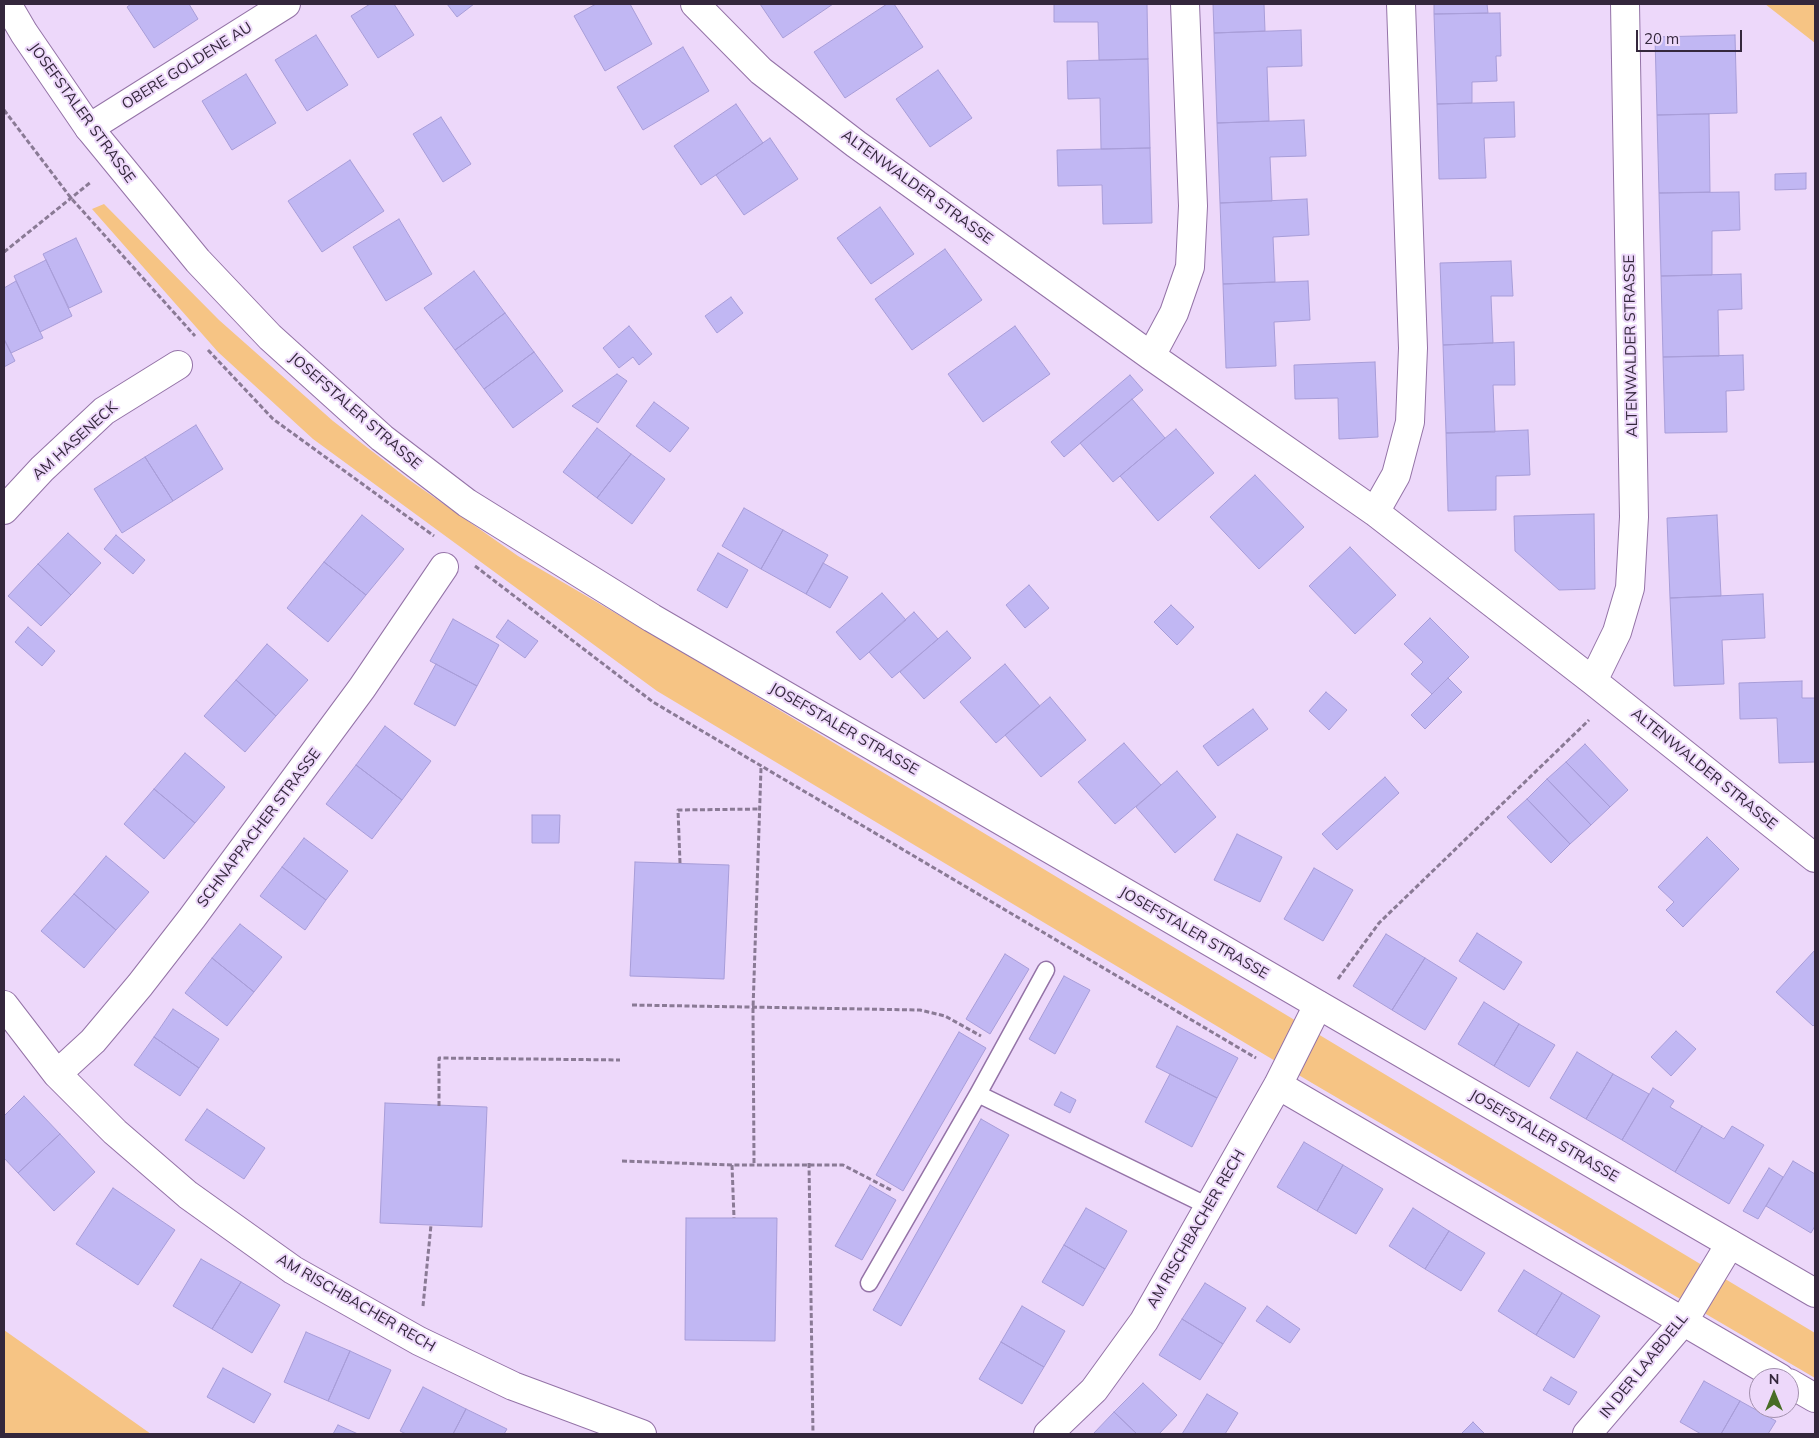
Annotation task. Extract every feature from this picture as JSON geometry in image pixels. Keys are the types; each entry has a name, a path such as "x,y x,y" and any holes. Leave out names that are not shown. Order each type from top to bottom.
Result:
{"street":[{"name":"JOSEFSTALER STRASSE","path":"7,4 24,33 89,128 198,261 270,337 382,438 467,503 652,618 1815,1294"},
{"name":"OBERE GOLDENE AU","path":"89,128 286,4"},
{"name":"ALTENWALDER STRASSE","path":"695,4 761,71 856,144 1151,356 1375,512 1603,689 1815,858"},
{"path":"1151,356 1174,313 1190,267 1193,206 1185,4"},
{"path":"1375,512 1396,475 1410,422 1413,348 1401,4"},
{"name":"ALTENWALDER STRASSE","path":"1603,689 1630,588 1634,517 1625,4"},
{"name":"AM HASENECK","path":"4,510 42,469 104,412 178,365"},
{"name":"SCHNAPPACHER STRASSE","path":"57,1074 93,1041 140,985 192,918 362,688 444,567"},
{"name":"AM RISCHBACHER RECH","path":"4,1005 57,1074 115,1132 188,1195 293,1270 419,1341 513,1386 618,1427 642,1434"},
{"name":"AM RISCHBACHER RECH","path":"1048,1434 1094,1390 1144,1321 1281,1080 1318,1005"},
{"path":"1281,1080 1763,1368"},
{"name":"IN DER LAABDELL","path":"1587,1434 1683,1322 1730,1244"},
{"path":"1799,1389 1815,1398"}],"lane":[{"path":"869,1283 978,1094 1046,970"},
{"path":"978,1094 1210,1207"}],"path":[{"path":"4,110 71,198 196,337"},
{"path":"4,252 116,163"},
{"path":"202,344 273,418 439,539"},
{"path":"470,562 653,702 1281,1080"},
{"path":"1318,1005 1379,923 1603,689"},
{"path":"754,1164 753,1009 761,767"},
{"path":"680,863 678,810 761,809"},
{"path":"632,1005 753,1009 920,1010 945,1016 1003,1049"},
{"path":"439,1106 439,1058 620,1060"},
{"path":"622,1161 732,1165 843,1165 915,1202"},
{"path":"809,1164 813,1434"},
{"path":"732,1165 734,1218"},
{"path":"419,1341 431,1225"}],"shaded area":[{"path":"1765,4 1815,4 1815,43"},
{"path":"104,204 219,320 333,421 408,479 518,556 711,669 1815,1333 1815,1378 1312,1083 657,691 313,439 218,352 92,209"},
{"path":"4,1330 151,1434 4,1434"}],"building":[{"path":"131,4 189,4 198,19 154,48 127,7"},
{"path":"370,4 394,4 414,35 378,58 351,16"},
{"path":"447,4 474,4 457,17"},
{"path":"596,4 630,4 652,44 605,71 574,16"},
{"path":"760,4 833,4 783,38"},
{"path":"887,4 894,4 923,47 845,98 814,52"},
{"path":"1054,4 1147,4 1148,59 1099,60 1098,22 1054,22"},
{"path":"1213,4 1264,4 1265,31 1214,33"},
{"path":"1434,4 1487,4 1488,13 1434,14"},
{"path":"1500,13 1501,56 1496,56 1497,81 1472,82 1472,103 1437,104 1434,14"},
{"path":"1301,30 1302,66 1267,67 1269,121 1217,123 1214,33"},
{"path":"316,35 348,85 307,111 275,60"},
{"path":"1735,35 1737,113 1657,115 1655,37"},
{"path":"683,47 709,91 643,130 617,87"},
{"path":"1148,59 1150,148 1101,149 1100,98 1068,99 1067,61"},
{"path":"938,70 972,118 930,147 896,99"},
{"path":"246,74 276,123 232,150 202,101"},
{"path":"1514,102 1515,137 1484,138 1486,178 1439,179 1437,104"},
{"path":"736,104 763,143 701,185 674,146"},
{"path":"1709,114 1710,192 1659,193 1657,115"},
{"path":"441,117 471,164 443,182 413,134"},
{"path":"1304,120 1306,156 1270,157 1272,201 1220,203 1217,123"},
{"path":"770,138 798,179 744,215 716,175"},
{"path":"1150,148 1152,223 1103,224 1102,185 1058,186 1057,150"},
{"path":"350,160 384,211 322,252 288,201"},
{"path":"1806,173 1806,189 1775,190 1775,174"},
{"path":"1739,192 1740,230 1712,231 1712,275 1661,276 1659,193"},
{"path":"1307,199 1309,235 1273,237 1275,282 1223,284 1220,203"},
{"path":"880,207 914,254 871,284 837,238"},
{"path":"399,219 432,274 386,301 353,247"},
{"path":"76,238 102,292 69,308 43,254"},
{"path":"945,249 982,300 912,350 875,299"},
{"path":"46,260 72,316 40,332 14,276"},
{"path":"1511,261 1513,296 1491,296 1493,343 1443,345 1440,263"},
{"path":"474,271 505,313 455,350 424,308"},
{"path":"1741,274 1742,309 1718,310 1719,356 1663,357 1661,276"},
{"path":"16,281 43,338 11,353 4,339 4,288"},
{"path":"1308,281 1310,320 1274,322 1276,366 1226,368 1223,284"},
{"path":"731,297 743,313 717,333 705,316"},
{"path":"505,313 534,352 484,389 455,350"},
{"path":"629,326 652,354 639,365 633,357 619,368 603,348"},
{"path":"1015,326 1050,374 983,422 948,374"},
{"path":"4,339 15,361 4,367"},
{"path":"1514,342 1515,385 1493,385 1495,432 1446,433 1443,345"},
{"path":"534,352 563,391 513,428 484,389"},
{"path":"1743,355 1744,390 1726,391 1727,432 1665,433 1663,357"},
{"path":"1375,362 1378,437 1339,439 1338,398 1295,399 1294,365"},
{"path":"617,374 627,381 598,423 572,406"},
{"path":"1130,375 1143,390 1064,457 1051,442"},
{"path":"1132,399 1165,438 1113,482 1080,443"},
{"path":"654,402 689,428 670,452 636,426"},
{"path":"196,425 223,469 173,501 145,457"},
{"path":"597,428 631,454 597,498 563,472"},
{"path":"1176,429 1214,473 1158,521 1120,476"},
{"path":"1528,430 1530,475 1496,476 1496,510 1448,511 1446,433"},
{"path":"631,454 665,479 632,524 597,498"},
{"path":"145,457 173,501 122,533 94,489"},
{"path":"1255,475 1304,527 1259,569 1210,517"},
{"path":"744,508 783,530 761,569 722,546"},
{"path":"1594,514 1595,589 1559,590 1515,551 1514,516"},
{"path":"362,515 404,549 366,595 324,562"},
{"path":"1717,515 1721,596 1670,598 1667,518"},
{"path":"783,530 828,555 806,594 761,569"},
{"path":"68,533 101,563 71,595 38,564"},
{"path":"116,535 145,560 133,574 104,549"},
{"path":"1350,547 1396,595 1355,634 1309,586"},
{"path":"718,553 748,570 727,608 697,590"},
{"path":"324,562 366,595 328,642 287,608"},
{"path":"823,563 848,577 830,608 806,594"},
{"path":"38,564 71,595 41,626 8,596"},
{"path":"1029,585 1049,608 1025,628 1006,605"},
{"path":"882,593 906,620 860,660 836,632"},
{"path":"1763,594 1765,638 1722,640 1724,684 1674,686 1670,598"},
{"path":"1171,605 1194,627 1177,645 1154,622"},
{"path":"914,612 938,639 892,678 869,652"},
{"path":"1430,618 1469,657 1432,694 1411,674 1423,662 1404,644"},
{"path":"453,619 499,645 477,686 430,661"},
{"path":"508,620 538,641 525,658 496,637"},
{"path":"28,627 55,651 42,666 15,642"},
{"path":"947,631 971,658 924,699 900,672"},
{"path":"267,644 308,680 276,716 236,680"},
{"path":"436,664 477,686 455,726 414,704"},
{"path":"1005,664 1040,706 996,743 960,702"},
{"path":"1448,678 1462,692 1425,729 1411,715"},
{"path":"236,680 276,716 245,752 204,716"},
{"path":"1802,681 1802,698 1815,698 1815,762 1779,763 1777,718 1740,719 1739,683"},
{"path":"1326,692 1347,710 1329,730 1309,711"},
{"path":"1050,697 1086,740 1041,777 1005,735"},
{"path":"1253,709 1268,729 1218,766 1203,746"},
{"path":"385,726 431,761 402,800 356,765"},
{"path":"1124,743 1161,785 1115,824 1078,782"},
{"path":"1585,744 1628,790 1610,807 1566,762"},
{"path":"185,753 225,787 195,823 154,789"},
{"path":"1566,762 1610,807 1591,825 1547,779"},
{"path":"356,765 402,800 372,839 326,804"},
{"path":"1177,771 1216,817 1175,853 1136,807"},
{"path":"1385,777 1399,793 1337,850 1322,834"},
{"path":"1547,779 1591,825 1570,844 1527,799"},
{"path":"154,789 195,823 164,859 124,824"},
{"path":"1527,799 1570,844 1551,863 1507,817"},
{"path":"532,815 560,815 559,843 532,843"},
{"path":"1237,834 1282,857 1260,902 1214,880"},
{"path":"1707,837 1739,869 1683,927 1666,910 1674,902 1658,887"},
{"path":"304,838 348,871 326,900 282,867"},
{"path":"106,856 149,892 116,930 74,894"},
{"path":"635,862 729,865 724,979 630,976"},
{"path":"282,867 326,900 305,930 260,896"},
{"path":"1314,868 1353,890 1323,941 1284,919"},
{"path":"74,894 116,930 84,968 41,931"},
{"path":"240,924 282,957 254,992 212,958"},
{"path":"1477,933 1522,962 1504,990 1459,961"},
{"path":"1386,934 1425,958 1392,1010 1353,986"},
{"path":"1815,950 1815,1024 1813,1026 1776,992"},
{"path":"1005,954 1029,969 990,1034 966,1019"},
{"path":"212,958 254,992 227,1026 185,993"},
{"path":"1425,958 1457,978 1425,1030 1392,1010"},
{"path":"1064,976 1090,990 1055,1054 1029,1039"},
{"path":"1484,1002 1519,1024 1494,1066 1458,1044"},
{"path":"173,1009 219,1039 199,1068 154,1037"},
{"path":"1519,1024 1555,1045 1529,1087 1494,1066"},
{"path":"1177,1026 1238,1058 1217,1098 1156,1067"},
{"path":"1676,1031 1696,1049 1671,1076 1651,1057"},
{"path":"959,1032 986,1048 903,1191 876,1175"},
{"path":"154,1037 199,1068 180,1096 134,1065"},
{"path":"1577,1052 1613,1074 1586,1119 1550,1098"},
{"path":"1170,1074 1217,1098 1192,1147 1145,1122"},
{"path":"1613,1074 1649,1094 1622,1140 1586,1119"},
{"path":"1653,1088 1674,1101 1670,1107 1702,1126 1675,1172 1622,1140"},
{"path":"1061,1092 1076,1100 1070,1113 1054,1105"},
{"path":"24,1096 60,1134 18,1173 4,1158 4,1116"},
{"path":"385,1103 487,1107 482,1227 380,1223"},
{"path":"207,1109 265,1148 244,1179 185,1140"},
{"path":"981,1119 1009,1135 901,1326 873,1310"},
{"path":"1702,1126 1724,1139 1732,1126 1764,1145 1729,1204 1675,1172"},
{"path":"60,1134 95,1172 54,1211 18,1173"},
{"path":"1304,1142 1343,1165 1317,1211 1277,1187"},
{"path":"1793,1161 1815,1174 1815,1226 1811,1233 1766,1206"},
{"path":"1343,1165 1383,1189 1356,1234 1317,1211"},
{"path":"1769,1168 1783,1177 1758,1219 1743,1211"},
{"path":"870,1185 896,1200 862,1260 835,1246"},
{"path":"113,1188 175,1230 138,1285 76,1244"},
{"path":"1086,1208 1127,1231 1105,1269 1064,1245"},
{"path":"1413,1208 1449,1231 1425,1269 1389,1246"},
{"path":"686,1218 777,1218 775,1341 685,1340"},
{"path":"1449,1231 1485,1253 1461,1291 1425,1269"},
{"path":"1064,1245 1105,1269 1083,1306 1042,1282"},
{"path":"201,1259 241,1282 212,1329 173,1306"},
{"path":"1524,1270 1562,1293 1536,1335 1498,1311"},
{"path":"241,1282 280,1305 252,1353 212,1329"},
{"path":"1205,1283 1246,1308 1223,1344 1182,1319"},
{"path":"1562,1293 1600,1316 1574,1358 1536,1335"},
{"path":"1022,1306 1065,1331 1044,1367 1001,1342"},
{"path":"1267,1306 1300,1329 1290,1343 1256,1321"},
{"path":"1182,1319 1223,1344 1200,1380 1159,1355"},
{"path":"306,1332 350,1351 328,1401 284,1382"},
{"path":"1001,1342 1044,1367 1022,1404 979,1379"},
{"path":"350,1351 391,1370 369,1419 328,1401"},
{"path":"223,1368 271,1394 254,1423 207,1397"},
{"path":"1551,1377 1577,1392 1569,1405 1543,1390"},
{"path":"1704,1381 1740,1401 1721,1434 1701,1434 1680,1422"},
{"path":"1143,1383 1177,1415 1159,1434 1137,1434 1114,1412"},
{"path":"423,1387 466,1409 453,1434 406,1434 400,1431"},
{"path":"1207,1394 1238,1413 1225,1434 1182,1434"},
{"path":"1740,1401 1749,1406 1749,1418 1771,1418 1776,1421 1768,1434 1721,1434"},
{"path":"466,1409 507,1429 504,1434 453,1434"},
{"path":"1114,1412 1137,1434 1093,1434"},
{"path":"1473,1422 1485,1434 1461,1434"},
{"path":"338,1425 358,1434 333,1434"}]}
